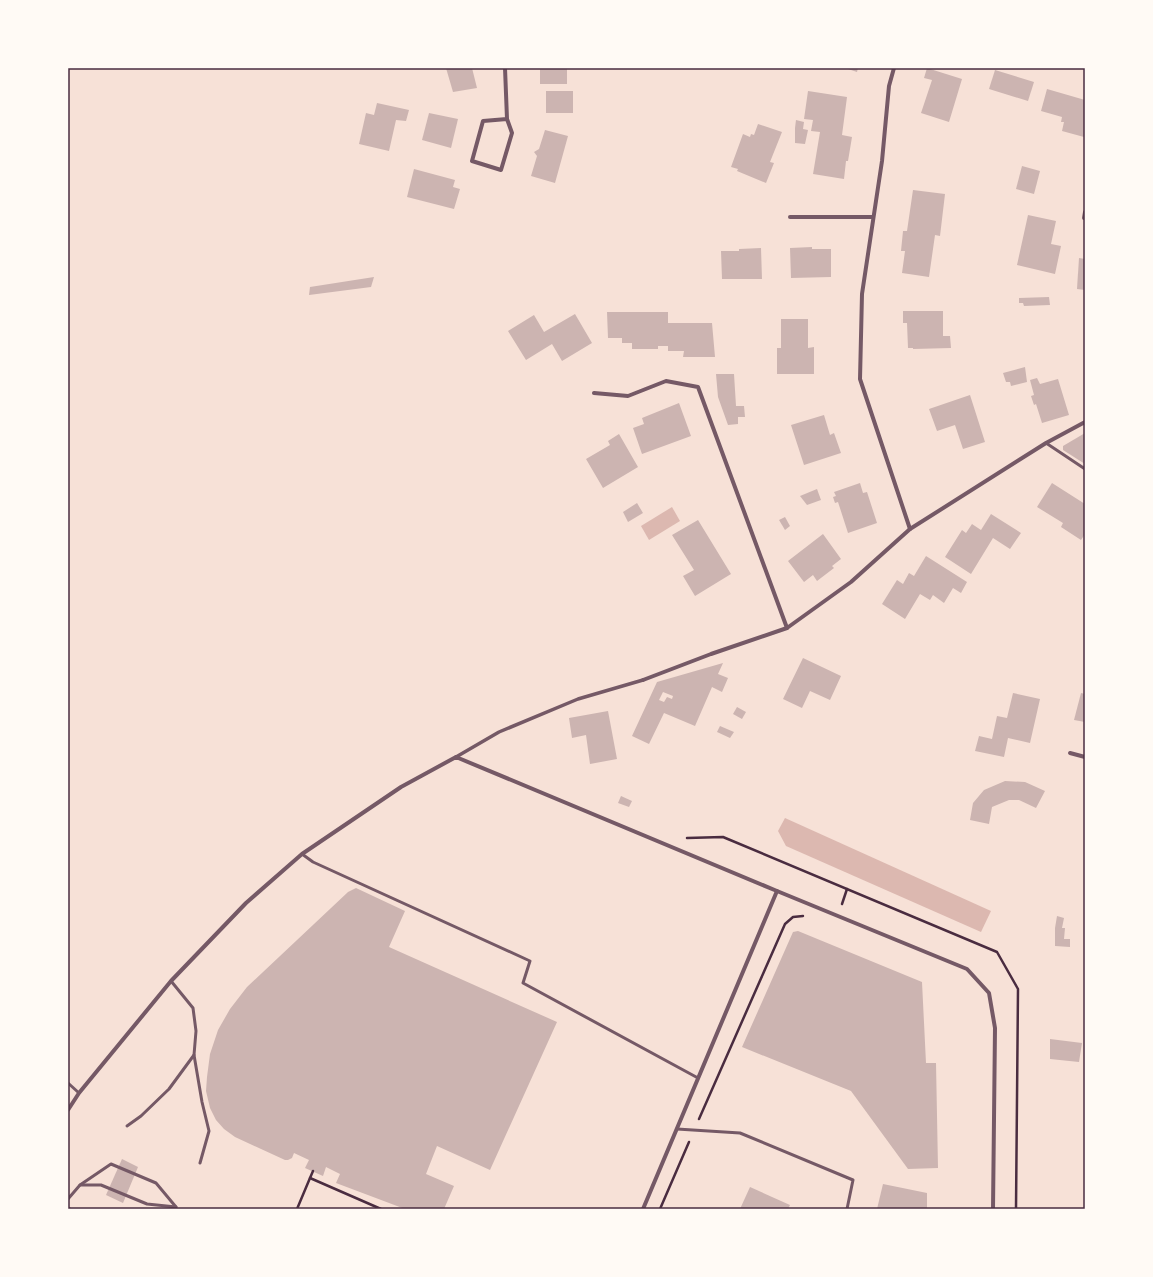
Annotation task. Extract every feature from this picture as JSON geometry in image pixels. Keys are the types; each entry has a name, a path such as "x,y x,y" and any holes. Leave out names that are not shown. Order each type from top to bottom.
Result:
{"street":[{"path":"505,68 507,119 512,133 501,170 472,161 483,121 507,119"},
{"path":"894,68 889,86 882,161 862,294 860,379 910,529"},
{"path":"1084,218 1085,212"},
{"path":"790,217 873,217"},
{"path":"594,393 628,396 666,381 698,387 787,628"},
{"path":"68,1110 80,1093 171,981 246,902 302,854 401,787 499,732 578,699 643,680 711,654 787,628 851,582 910,529 1046,443 1085,422"},
{"path":"1070,753 1085,757"},
{"path":"456,757 967,969 989,993 995,1028 993,1209"},
{"path":"643,1209 777,891"}],"lane":[{"path":"1046,443 1085,469"},
{"path":"302,854 313,862 530,961 523,983 698,1078"},
{"path":"171,981 193,1008 196,1031 194,1055 202,1102 209,1131 200,1163"},
{"path":"127,1126 141,1116 169,1089 194,1055"},
{"path":"68,1083 80,1093"},
{"path":"677,1128 740,1133 853,1180 847,1209"},
{"path":"68,1199 80,1185 111,1164 156,1183 176,1207 147,1204 101,1185 80,1185"}],"path":[{"path":"838,916 847,889"},
{"path":"660,1209 785,924 794,917 805,916"},
{"path":"297,1209 313,1171"},
{"path":"310,1178 381,1209"}],"shaded area":[{"path":"672,507 680,521 649,540 641,526"},
{"path":"785,818 991,911 981,932 786,846 778,831"}],"building":[{"path":"446,68 472,68 477,88 453,92"},
{"path":"540,68 567,68 567,84 540,84"},
{"path":"845,68 858,68 857,72"},
{"path":"927,68 962,79 949,122 921,113 932,80 924,78"},
{"path":"995,70 1034,82 1028,101 989,89"},
{"path":"1047,89 1085,100 1084,137 1062,131 1064,122 1061,122 1062,117 1041,111"},
{"path":"546,91 573,91 573,113 546,113"},
{"path":"808,91 847,97 842,135 852,137 848,161 846,161 844,179 813,174 820,132 811,131 813,120 804,119"},
{"path":"377,103 409,110 406,121 396,120 389,151 359,144 366,113 374,115"},
{"path":"429,113 458,119 451,148 422,140"},
{"path":"796,120 804,122 803,129 808,130 805,144 795,143"},
{"path":"758,124 782,132 770,162 774,163 766,183 731,167 743,134 750,137 751,134 754,135"},
{"path":"545,130 568,136 555,183 531,176 537,156 534,152 539,149"},
{"path":"1022,166 1040,171 1034,194 1016,189"},
{"path":"414,169 455,180 453,187 460,189 454,209 407,197"},
{"path":"913,190 945,194 940,236 935,235 929,277 902,273 905,251 901,251 903,231 907,231"},
{"path":"1028,215 1056,221 1051,244 1061,246 1055,274 1017,265"},
{"path":"812,247 812,249 831,249 831,277 791,278 790,248"},
{"path":"761,248 762,279 722,279 721,251 739,251 739,249"},
{"path":"1079,258 1085,259 1085,290 1077,289"},
{"path":"374,277 371,287 309,295 310,287"},
{"path":"1049,297 1050,305 1024,306 1023,303 1019,303 1019,298"},
{"path":"903,311 943,311 943,336 950,336 951,348 908,348 907,323 903,323"},
{"path":"607,312 668,312 668,323 712,323 715,357 683,357 684,351 668,351 668,346 658,346 658,349 632,349 632,343 622,343 622,338 608,338"},
{"path":"575,314 592,343 562,361 552,344 526,360 508,331 534,315 544,332"},
{"path":"781,319 808,319 808,348 814,347 814,374 777,374 777,348 781,348"},
{"path":"1025,367 1027,382 1011,386 1010,382 1006,382 1003,373"},
{"path":"716,374 734,374 736,406 744,406 745,417 738,417 738,424 728,425 718,397"},
{"path":"1037,378 1040,384 1058,379 1069,415 1042,423 1036,404 1034,405 1031,396 1034,395 1030,380"},
{"path":"970,395 985,442 963,449 955,425 937,431 929,409"},
{"path":"679,403 691,436 642,454 633,428 644,424 642,418"},
{"path":"824,415 830,435 834,433 841,453 804,465 791,425"},
{"path":"1085,433 1085,464 1063,450 1063,446"},
{"path":"619,434 638,467 603,488 586,459 610,445 608,441"},
{"path":"860,483 863,493 867,492 877,523 848,533 838,502 835,503 833,497 836,496 834,492"},
{"path":"1052,483 1085,504 1085,534 1081,540 1061,527 1063,523 1037,507"},
{"path":"817,489 821,500 807,505 800,496"},
{"path":"637,503 643,513 628,522 623,512"},
{"path":"991,514 1021,533 1010,549 993,538 971,574 945,557 962,530 966,533 972,524 981,530"},
{"path":"785,517 790,526 785,530 779,520"},
{"path":"698,520 731,574 695,596 683,576 694,570 672,535"},
{"path":"823,534 841,559 832,566 834,568 817,581 813,575 804,582 788,561"},
{"path":"926,556 967,582 961,593 953,588 944,603 933,595 930,600 920,594 905,619 882,604 897,580 903,584 909,573 914,576"},
{"path":"803,658 841,676 830,700 810,691 802,708 783,699"},
{"path":"723,663 718,674 728,678 722,692 712,687 695,726 664,713 649,744 632,736 657,682","holes":["663,692 673,696 672,699 667,697 664,702 659,700"]},
{"path":"1013,693 1040,699 1030,743 1008,738 1004,757 975,751 979,736 992,739 997,716 1007,718"},
{"path":"1081,693 1085,694 1085,722 1074,720"},
{"path":"737,707 746,712 742,719 733,714"},
{"path":"608,711 617,759 590,764 586,735 572,738 569,718"},
{"path":"720,726 734,732 730,738 717,732"},
{"path":"1005,781 1025,782 1045,791 1036,808 1019,800 1009,800 992,807 989,824 970,820 973,803 984,790"},
{"path":"621,796 632,801 629,807 618,803"},
{"path":"356,888 405,911 389,947 557,1022 490,1170 437,1146 426,1174 454,1186 444,1209 405,1209 336,1183 340,1174 326,1167 323,1176 305,1168 309,1160 294,1153 292,1158 285,1160 235,1137 224,1129 216,1120 210,1108 206,1091 210,1054 218,1030 230,1009 247,987 348,892"},
{"path":"1057,916 1064,918 1062,928 1065,928 1064,939 1070,939 1070,947 1055,946"},
{"path":"798,931 922,982 926,1063 936,1063 938,1168 908,1169 851,1091 742,1047 793,932"},
{"path":"1050,1039 1082,1043 1079,1062 1050,1059"},
{"path":"122,1159 138,1167 123,1203 106,1195"},
{"path":"883,1184 927,1193 927,1209 877,1209"},
{"path":"750,1187 790,1205 788,1209 740,1209"}]}
